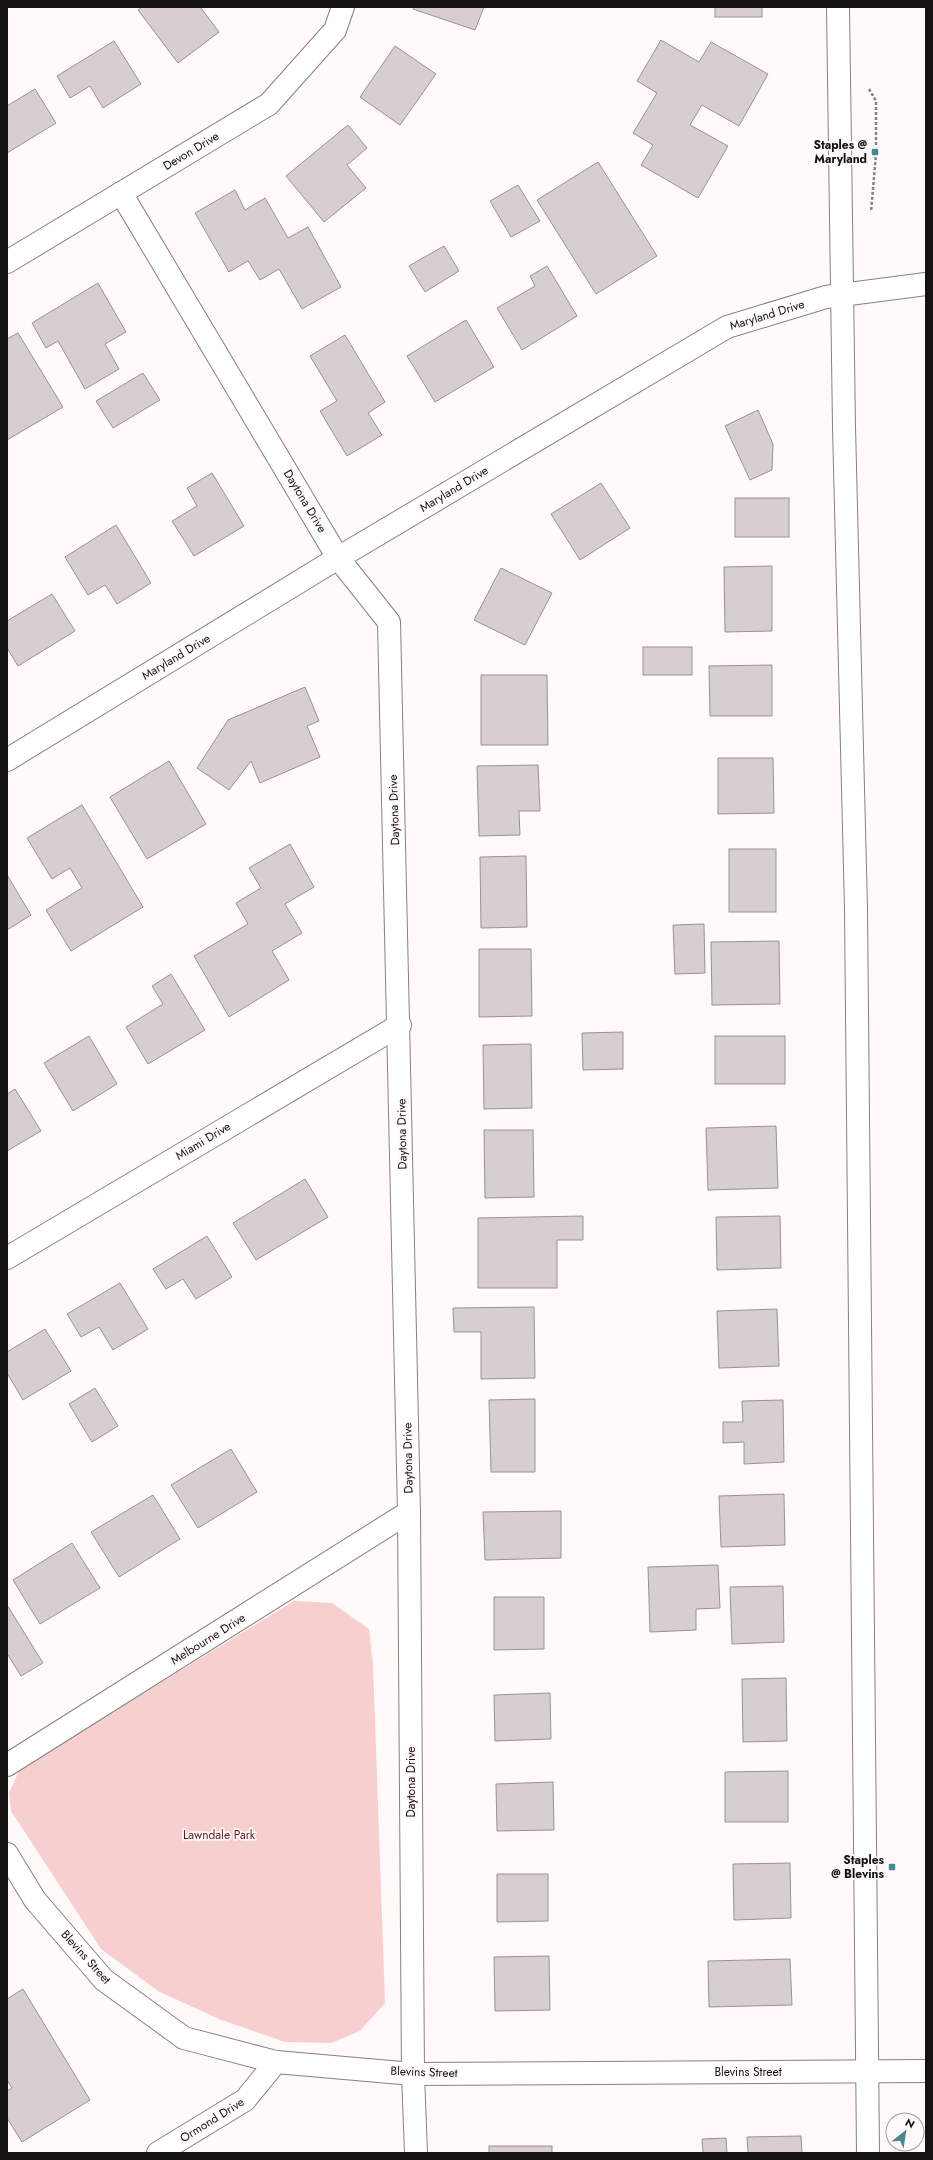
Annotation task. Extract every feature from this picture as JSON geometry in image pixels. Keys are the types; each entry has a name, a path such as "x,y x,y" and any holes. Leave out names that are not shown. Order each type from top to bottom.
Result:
{"street":[{"name":"Devon Drive","path":"7,262 269,104 335,30 343,7"},
{"path":"838,7 842,295 856,909 868,2153"},
{"name":"Daytona Drive","path":"121,193 338,558 389,622 400,1025 409,1512 413,2074 416,2153"},
{"name":"Maryland Drive","path":"7,760 338,558 727,327 826,297 926,284"},
{"name":"Miami Drive","path":"7,1258 400,1025"},
{"name":"Melbourne Drive","path":"7,1765 409,1512"},
{"name":"Blevins Street","path":"7,1854 36,1900 104,1980 184,2038 276,2062 413,2074 926,2071"},
{"name":"Ormond Drive","path":"158,2153 245,2100 276,2062"}],"path":[{"path":"868,86 876,107 876,154 871,216"}],"green space":[{"name":"Lawndale Park","path":"294,1601 332,1603 369,1629 373,1665 385,2003 360,2031 331,2043 285,2042 219,2019 158,1991 101,1949 11,1811 9,1793 20,1769"}],"building":[{"path":"142,7 200,7 219,32 178,63 138,10"},
{"path":"414,7 484,7 475,30 413,9"},
{"path":"715,7 762,7 762,17 715,17"},
{"path":"661,40 699,62 711,42 768,74 739,126 702,105 690,125 728,146 698,198 641,165 653,145 633,133 657,93 637,81"},
{"path":"114,41 141,84 103,108 90,86 70,98 57,76"},
{"path":"395,46 436,74 400,125 360,97"},
{"path":"35,89 56,123 7,153 7,106"},
{"path":"348,125 367,148 347,165 366,188 324,222 286,176"},
{"path":"598,162 657,256 596,294 537,200"},
{"path":"518,185 540,221 511,237 490,201"},
{"path":"235,190 245,210 265,198 288,238 308,227 341,287 302,309 279,269 260,280 248,261 229,272 195,213"},
{"path":"444,246 459,271 425,292 409,266"},
{"path":"547,266 577,316 522,350 497,308 535,286 530,276"},
{"path":"98,283 126,332 105,344 119,369 85,389 58,341 46,348 32,323"},
{"path":"466,320 494,367 435,402 407,356"},
{"path":"18,333 63,407 7,440 7,339"},
{"path":"345,335 385,402 368,413 382,435 347,456 320,411 337,401 310,356"},
{"path":"143,373 160,400 113,428 96,401"},
{"path":"758,410 773,444 772,470 750,480 725,426"},
{"path":"212,473 244,526 194,556 172,521 197,506 187,488"},
{"path":"601,483 630,528 580,560 551,514"},
{"path":"735,498 789,498 789,537 735,537"},
{"path":"116,525 151,583 117,604 105,585 88,595 65,557"},
{"path":"772,566 772,631 725,632 724,567"},
{"path":"501,568 552,593 525,645 474,620"},
{"path":"52,594 75,631 18,666 7,648 7,621"},
{"path":"643,647 692,647 692,675 643,675"},
{"path":"772,665 772,716 710,716 709,666"},
{"path":"481,675 547,675 548,745 481,745"},
{"path":"305,687 319,721 307,726 320,757 260,783 251,761 229,790 197,768 228,720"},
{"path":"718,758 773,758 774,813 718,814"},
{"path":"169,761 206,824 147,859 110,797"},
{"path":"538,765 540,811 519,811 520,835 479,836 477,766"},
{"path":"82,805 143,907 71,951 46,910 82,888 70,868 52,879 27,838"},
{"path":"290,844 314,887 285,904 302,933 272,951 289,980 229,1017 194,956 248,924 236,903 261,888 249,868"},
{"path":"729,849 776,849 776,912 729,912"},
{"path":"526,856 527,927 481,928 480,857"},
{"path":"7,875 31,915 7,930"},
{"path":"704,924 705,973 675,974 673,925"},
{"path":"779,941 780,1004 712,1005 711,942"},
{"path":"479,949 531,949 532,1016 479,1017"},
{"path":"171,974 205,1030 148,1064 126,1027 163,1004 152,986"},
{"path":"623,1032 623,1069 583,1070 582,1033"},
{"path":"89,1036 117,1084 73,1111 44,1063"},
{"path":"715,1036 785,1036 785,1084 715,1084"},
{"path":"531,1044 532,1108 484,1109 483,1045"},
{"path":"15,1089 41,1131 7,1151 7,1094"},
{"path":"776,1126 778,1188 708,1190 706,1128"},
{"path":"484,1130 533,1130 534,1197 485,1198"},
{"path":"305,1179 328,1217 256,1260 233,1223"},
{"path":"583,1216 583,1240 557,1240 557,1288 478,1288 478,1218"},
{"path":"780,1216 781,1268 717,1270 716,1217"},
{"path":"207,1236 232,1277 196,1299 183,1279 166,1289 153,1269"},
{"path":"120,1283 148,1329 113,1350 99,1327 81,1337 67,1314"},
{"path":"534,1307 535,1378 481,1379 481,1332 454,1332 453,1308"},
{"path":"777,1309 779,1366 719,1368 717,1311"},
{"path":"45,1329 71,1371 23,1400 7,1373 7,1352"},
{"path":"95,1388 118,1426 92,1442 69,1404"},
{"path":"535,1399 535,1472 491,1472 489,1400"},
{"path":"783,1400 784,1462 744,1464 744,1442 723,1443 723,1422 743,1422 742,1401"},
{"path":"231,1449 257,1492 198,1528 171,1485"},
{"path":"784,1494 785,1545 721,1547 719,1496"},
{"path":"153,1495 180,1539 119,1577 91,1532"},
{"path":"561,1511 561,1558 485,1560 483,1512"},
{"path":"72,1543 100,1588 40,1624 13,1580"},
{"path":"718,1565 720,1608 696,1609 696,1630 650,1632 648,1567"},
{"path":"783,1586 784,1642 732,1644 730,1587"},
{"path":"494,1597 544,1597 544,1649 494,1650"},
{"path":"7,1605 43,1663 21,1676 8,1655 7,1656"},
{"path":"786,1678 787,1741 743,1742 742,1679"},
{"path":"550,1693 551,1739 495,1741 494,1695"},
{"path":"788,1771 788,1822 725,1822 725,1772"},
{"path":"553,1782 554,1830 497,1831 496,1784"},
{"path":"790,1863 791,1918 734,1920 733,1864"},
{"path":"497,1874 548,1874 548,1921 497,1922"},
{"path":"549,1956 550,2010 495,2011 494,1957"},
{"path":"790,1959 792,2005 709,2007 708,1961"},
{"path":"23,1989 90,2100 22,2142 7,2118 7,2091 12,2088 7,2080 7,1999"},
{"path":"801,2136 802,2153 748,2153 747,2137"},
{"path":"726,2138 727,2153 703,2153 702,2139"},
{"path":"489,2146 552,2146 552,2153 489,2153"}],"place":[{"name":"Staples @ Maryland","path":"875,152"},
{"name":"Staples @ Blevins","path":"892,1867"}]}
